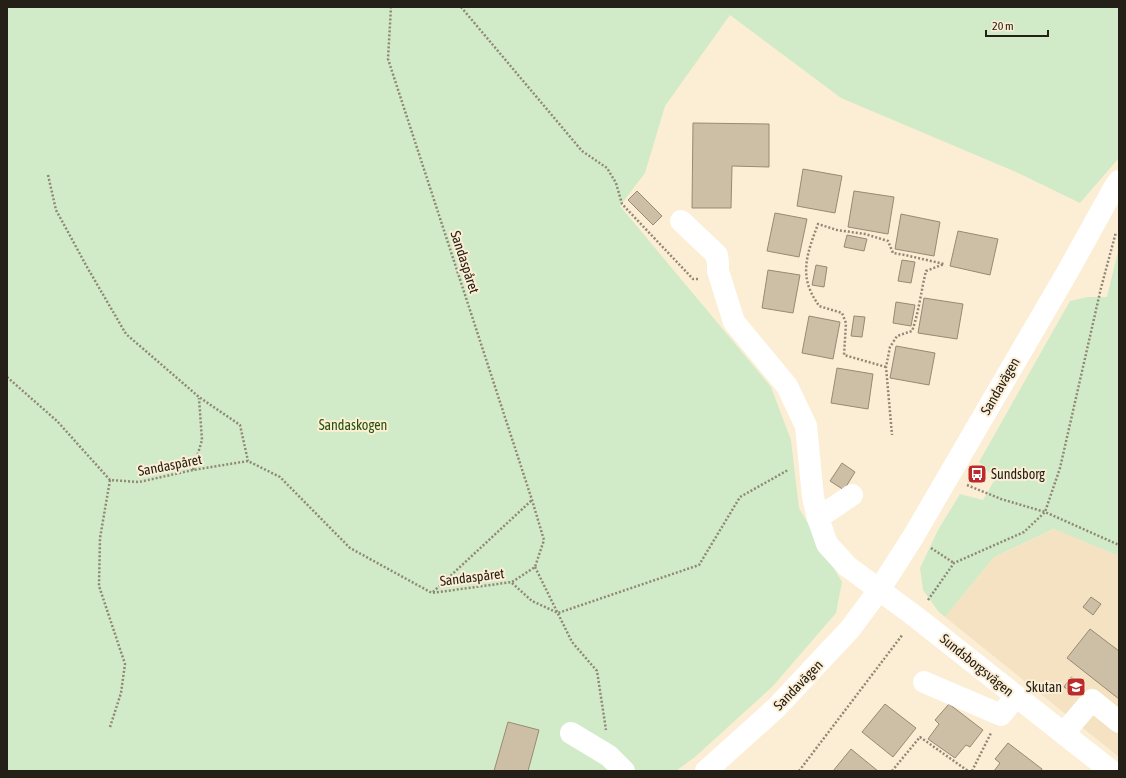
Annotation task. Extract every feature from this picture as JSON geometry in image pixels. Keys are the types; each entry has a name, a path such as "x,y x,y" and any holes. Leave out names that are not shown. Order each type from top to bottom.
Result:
{"street":[{"name":"Sandavägen","path":"706,771 764,719 786,697 850,630 879,590 917,530 1119,181"},
{"path":"681,221 717,256 718,271 734,322 787,386 806,426 813,497 818,518 827,544 847,566 879,590"},
{"path":"818,518 852,495"},
{"name":"Sundsborgsvägen","path":"879,590 916,617 1112,771"},
{"path":"924,682 1001,715 1016,696"},
{"path":"1064,733 1092,700 1119,722"},
{"path":"571,733 617,763"},
{"path":"1112,771 1119,762"}],"path":[{"name":"Sandaspåret","path":"110,480 139,482 193,470 248,461 280,477 350,548 432,593 512,582 535,567 544,540 388,59 391,7"},
{"path":"461,7 582,151 607,168 616,183 622,204 693,279 721,280"},
{"path":"48,175 56,210 126,334 199,397 240,425 248,461"},
{"path":"886,368 844,355 846,323 842,312 819,306 810,291 805,271 807,253 818,224 837,230 865,234 888,241 893,253 944,264 926,271 917,318 912,331 897,336 890,347 886,368 892,435"},
{"path":"1045,512 1060,468 1101,288 1116,230"},
{"path":"7,377 57,421 110,480 100,538 99,586 125,664 121,693 110,727"},
{"path":"193,470 202,440 199,397"},
{"path":"512,582 532,601 558,613 699,565 740,497 810,458"},
{"path":"961,483 1001,499 1045,512 1119,545"},
{"path":"432,593 532,500"},
{"path":"535,567 572,642 597,671 617,763"},
{"path":"972,771 1001,715"},
{"path":"892,771 920,737 968,771"}],"shaded area":[{"name":"Skutan","path":"1055,529 1119,556 1119,757 945,617 994,557"}],"green space":[{"name":"Sandaskogen","path":"7,7 1119,7 1119,158 1080,203 1016,172 841,98 730,15 665,106 645,173 620,206 771,387 791,440 799,508 842,582 836,613 773,686 695,757 676,771 7,771"},
{"path":"1119,247 1119,556 1054,529 994,557 945,617 938,611 923,590 920,568 938,530 960,494 983,500 995,479 979,462 1070,301 1088,297 1107,297"}],"building":[{"path":"693,123 769,124 769,167 732,166 731,208 692,208"},
{"path":"803,169 842,176 835,213 797,206"},
{"path":"637,191 662,216 653,225 628,200"},
{"path":"854,191 894,197 888,234 848,227"},
{"path":"775,213 807,219 799,257 767,251"},
{"path":"901,214 940,222 934,256 895,249"},
{"path":"958,231 998,239 990,275 950,266"},
{"path":"847,235 867,239 864,251 844,247"},
{"path":"902,260 915,262 911,283 898,281"},
{"path":"816,265 827,267 824,287 812,285"},
{"path":"768,270 800,275 793,313 762,308"},
{"path":"924,298 963,304 957,339 918,333"},
{"path":"896,302 915,305 911,326 893,323"},
{"path":"809,316 840,322 833,359 802,353"},
{"path":"854,316 865,317 862,337 851,336"},
{"path":"896,346 935,353 929,385 890,378"},
{"path":"837,368 873,374 868,409 831,403"},
{"path":"842,463 855,472 844,490 830,481"},
{"path":"1091,597 1101,604 1093,615 1083,607"},
{"path":"1090,629 1119,651 1119,699 1067,658"},
{"path":"1071,677 1082,683 1075,694 1064,687"},
{"path":"885,704 916,728 893,757 862,732"},
{"path":"949,704 983,730 970,747 966,745 955,758 928,739 939,724 935,720"},
{"path":"508,722 539,730 528,771 494,771"},
{"path":"1008,743 1042,769 1041,771 994,771 1000,763 995,759"},
{"path":"851,749 878,771 833,771"}],"place":[{"name":"Sundsborg","path":"977,474"},
{"name":"Skutan","path":"1076,687"}]}
